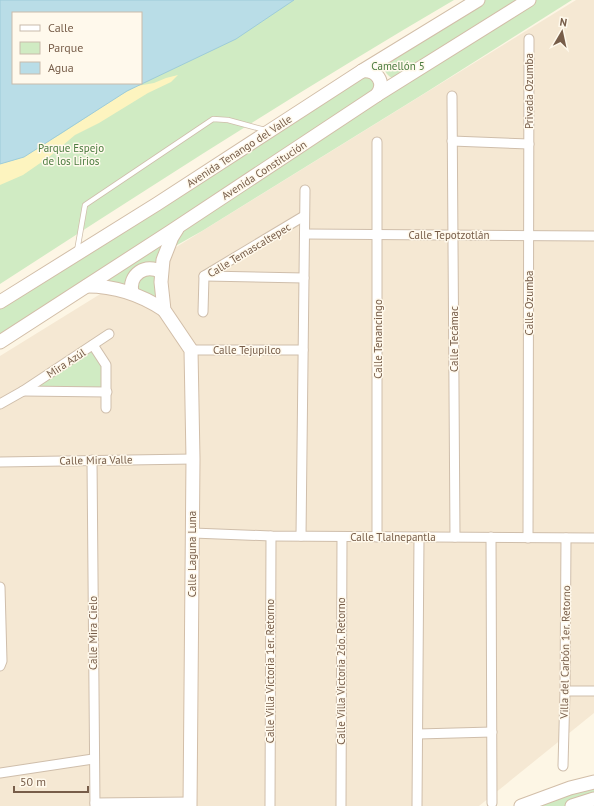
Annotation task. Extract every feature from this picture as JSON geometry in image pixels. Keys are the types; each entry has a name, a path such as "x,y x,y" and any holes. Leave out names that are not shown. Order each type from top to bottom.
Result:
{"main road":[{"name":"Avenida Tenango del Valle","path":"0,302 271,131 362,71 478,0"},
{"name":"Avenida Constitución","path":"0,342 377,96 529,0"},
{"path":"386,56 383,63 386,74 393,80 402,80"},
{"path":"362,71 370,71 379,79 381,88 377,96"},
{"path":"164,310 161,291 161,272 167,249 178,227"},
{"path":"132,293 131,283 139,272 148,268 161,272"},
{"path":"87,286 110,287 132,293 154,303 164,310 191,350"},
{"name":"Calle Laguna Luna","path":"190,804 193,533 191,350"},
{"path":"521,806 570,788 594,782"},
{"path":"572,806 594,799"}],"street":[{"name":"Privada Ozumba","path":"529,39 529,144"},
{"name":"Calle Tecámac","path":"452,96 455,537"},
{"path":"452,141 529,144"},
{"name":"Calle Tenancingo","path":"377,142 377,537"},
{"name":"Calle Ozumba","path":"528,538 529,144"},
{"path":"304,216 305,190"},
{"name":"Calle Temascaltepec","path":"204,276 304,216 301,536"},
{"name":"Calle Tepotzotlán","path":"305,234 594,236"},
{"path":"203,312 204,276"},
{"name":"Calle Temascaltepec","path":"204,276 304,278"},
{"name":"Mira Azúl","path":"0,404 109,334"},
{"path":"93,345 106,366 106,408"},
{"name":"Calle Tejupilco","path":"191,350 303,350"},
{"name":"Mira Azúl","path":"22,391 107,392"},
{"name":"Calle Mira Valle","path":"0,462 193,459"},
{"name":"Calle Mira Cielo","path":"92,460 93,759 95,804"},
{"name":"Calle Tlalnepantla","path":"193,533 271,536 594,538"},
{"name":"Calle Villa Victoria 1er. Retorno","path":"270,806 271,536"},
{"name":"Calle Villa Victoria 2do. Retorno","path":"341,806 342,536"},
{"path":"417,806 419,537"},
{"path":"491,537 492,803"},
{"name":"Villa del Carbón 1er. Retorno","path":"563,766 566,538"},
{"path":"0,587 2,661 0,666"},
{"path":"565,691 594,691"},
{"path":"418,734 492,732"},
{"path":"0,773 93,759"},
{"path":"95,804 190,804"}],"lane":[{"path":"76,255 85,205 213,119 228,120 271,131"}],"shaded area":[{"path":"576,0 594,0 594,713 479,806 0,806 0,356"}],"green space":[{"name":"Parque Espejo de los Lirios","path":"0,0 454,0 282,104 0,284"},
{"name":"Camellón 5","path":"481,0 527,0 393,79 387,74 384,68 384,63"},
{"path":"534,0 572,0 425,93 202,231 170,249 180,229"},
{"path":"367,72 380,87 0,340 0,304"},
{"path":"171,235 158,267 152,266 129,290 95,283"},
{"path":"159,274 159,303 135,291 137,277"},
{"path":"93,348 104,366 105,389 30,389"},
{"path":"594,786 594,798 569,806 529,806"}],"sand":[{"path":"178,75 171,82 148,93 99,123 75,135 49,157 23,175 0,185 0,164 18,159 137,86 154,83"}],"water":[{"path":"0,0 294,0 236,39 142,84 142,12 12,12 12,84 142,84 127,91 24,157 0,164"}]}
